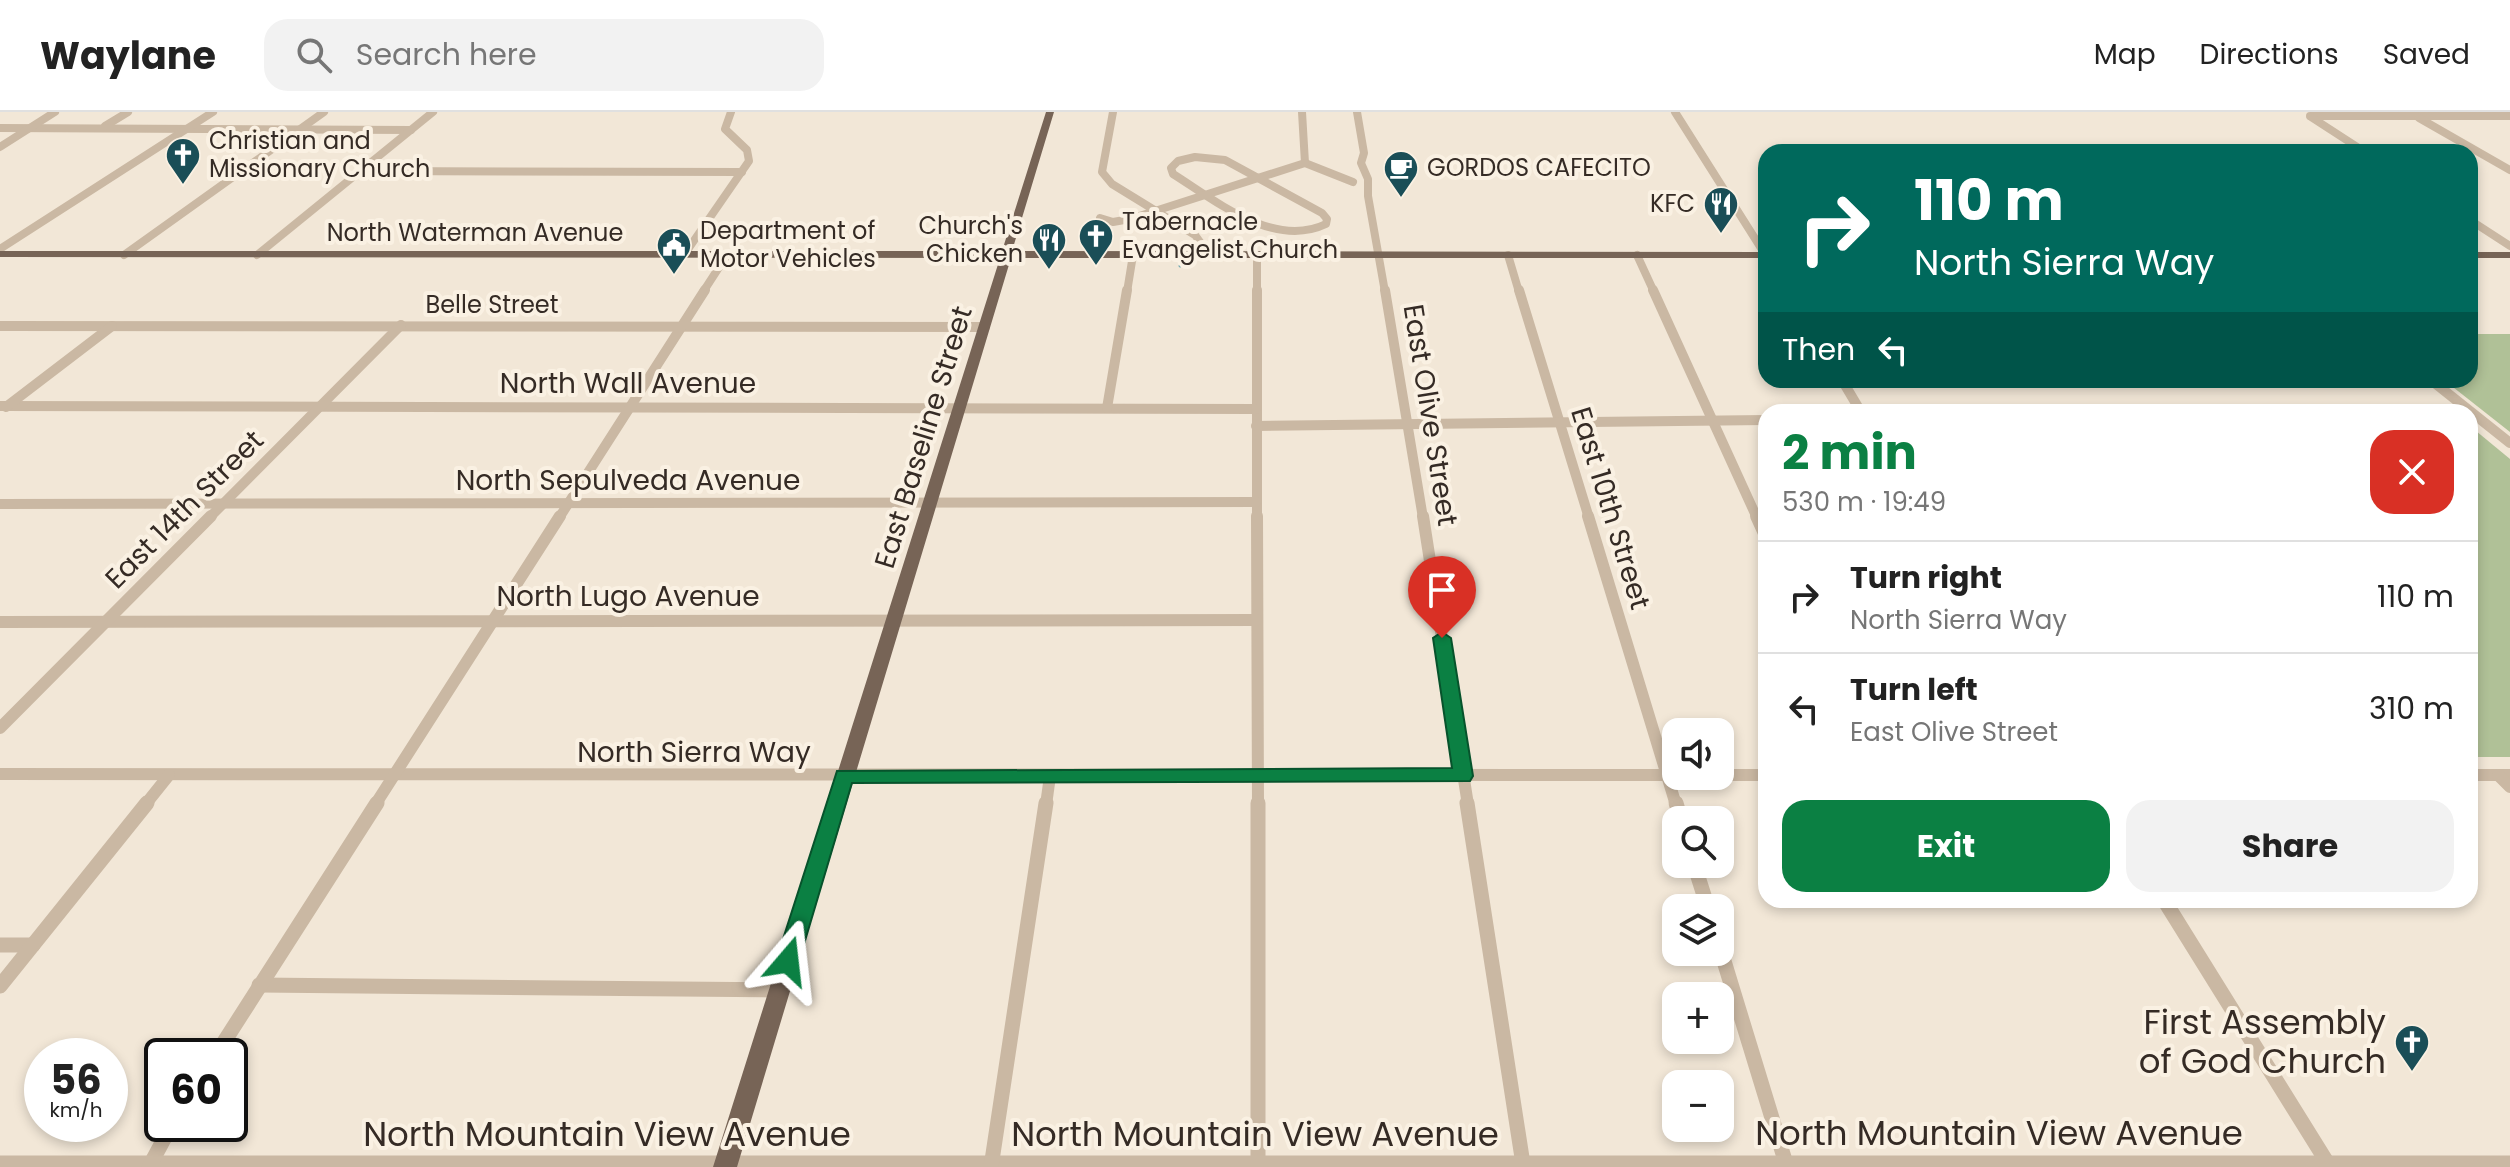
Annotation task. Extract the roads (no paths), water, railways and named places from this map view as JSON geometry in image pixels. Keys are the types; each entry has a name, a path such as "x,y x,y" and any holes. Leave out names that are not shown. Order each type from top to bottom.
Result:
{"main road":[{"name":"East Baseline Street","path":"725,1166 1050,112"},
{"name":"North Waterman Avenue","path":"1,253 1758,255"},
{"path":"2478,255 2510,255"}],"street":[{"path":"0,147 55,112"},
{"path":"103,127 128,112"},
{"path":"1,253 213,112"},
{"path":"124,255 324,112"},
{"path":"257,255 433,112"},
{"path":"684,255 750,156 725,129 731,112"},
{"path":"1113,112 1102,172 1112,184 1201,240 1204,255"},
{"path":"1302,112 1305,163"},
{"name":"East Olive Street","path":"1357,112 1364,153 1361,163 1368,179 1368,196 1409,425 1523,1164"},
{"path":"1675,112 1758,242"},
{"path":"2307,114 2510,116"},
{"path":"2307,114 2353,144"},
{"path":"2417,116 2465,144"},
{"path":"0,128 411,130"},
{"path":"2478,151 2510,170"},
{"path":"1213,157 1261,180 1322,213 1327,219 1326,224 1306,233 1280,232 1173,174 1172,166 1189,158 1213,157"},
{"path":"1104,219 1122,222 1261,180 1305,163 1353,182"},
{"path":"362,171 742,172"},
{"path":"2478,225 2510,246"},
{"path":"226,1038 727,255"},
{"path":"1107,408 1133,255"},
{"path":"1257,255 1258,1165"},
{"name":"East 10th Street","path":"1508,255 1662,743"},
{"path":"1637,255 1758,521"},
{"path":"2,408 112,325"},
{"name":"East 14th Street","path":"0,728 401,325"},
{"name":"Belle Street","path":"0,326 985,327"},
{"path":"2441,388 2461,404"},
{"name":"North Wall Avenue","path":"2,408 1256,409"},
{"path":"2478,417 2510,443"},
{"path":"1256,426 1758,420"},
{"name":"North Sepulveda Avenue","path":"0,504 1256,502"},
{"name":"North Lugo Avenue","path":"0,622 1256,620"},
{"name":"North Sierra Way","path":"0,774 1662,775"},
{"path":"0,986 169,775"},
{"path":"1734,775 1758,775"},
{"path":"2478,775 2504,775 2510,787"},
{"path":"991,1165 1050,776"},
{"path":"2169,908 2329,1165"},
{"path":"0,945 33,945"},
{"path":"1725,966 1786,1165"},
{"path":"259,985 779,990"},
{"path":"150,1165 162,1142"},
{"name":"North Mountain View Avenue","path":"0,1163 725,1166 2510,1163"}],"place":[{"name":"Christian and Missionary Church","path":"183,186"},
{"name":"GORDOS CAFECITO","path":"1401,199"},
{"name":"KFC","path":"1721,235"},
{"name":"Tabernacle Evangelist Church","path":"1096,267"},
{"name":"Church's Chicken","path":"1049,271"},
{"name":"Department of Motor Vehicles","path":"674,276"},
{"name":"First Assembly of God Church","path":"2412,1073"}]}
